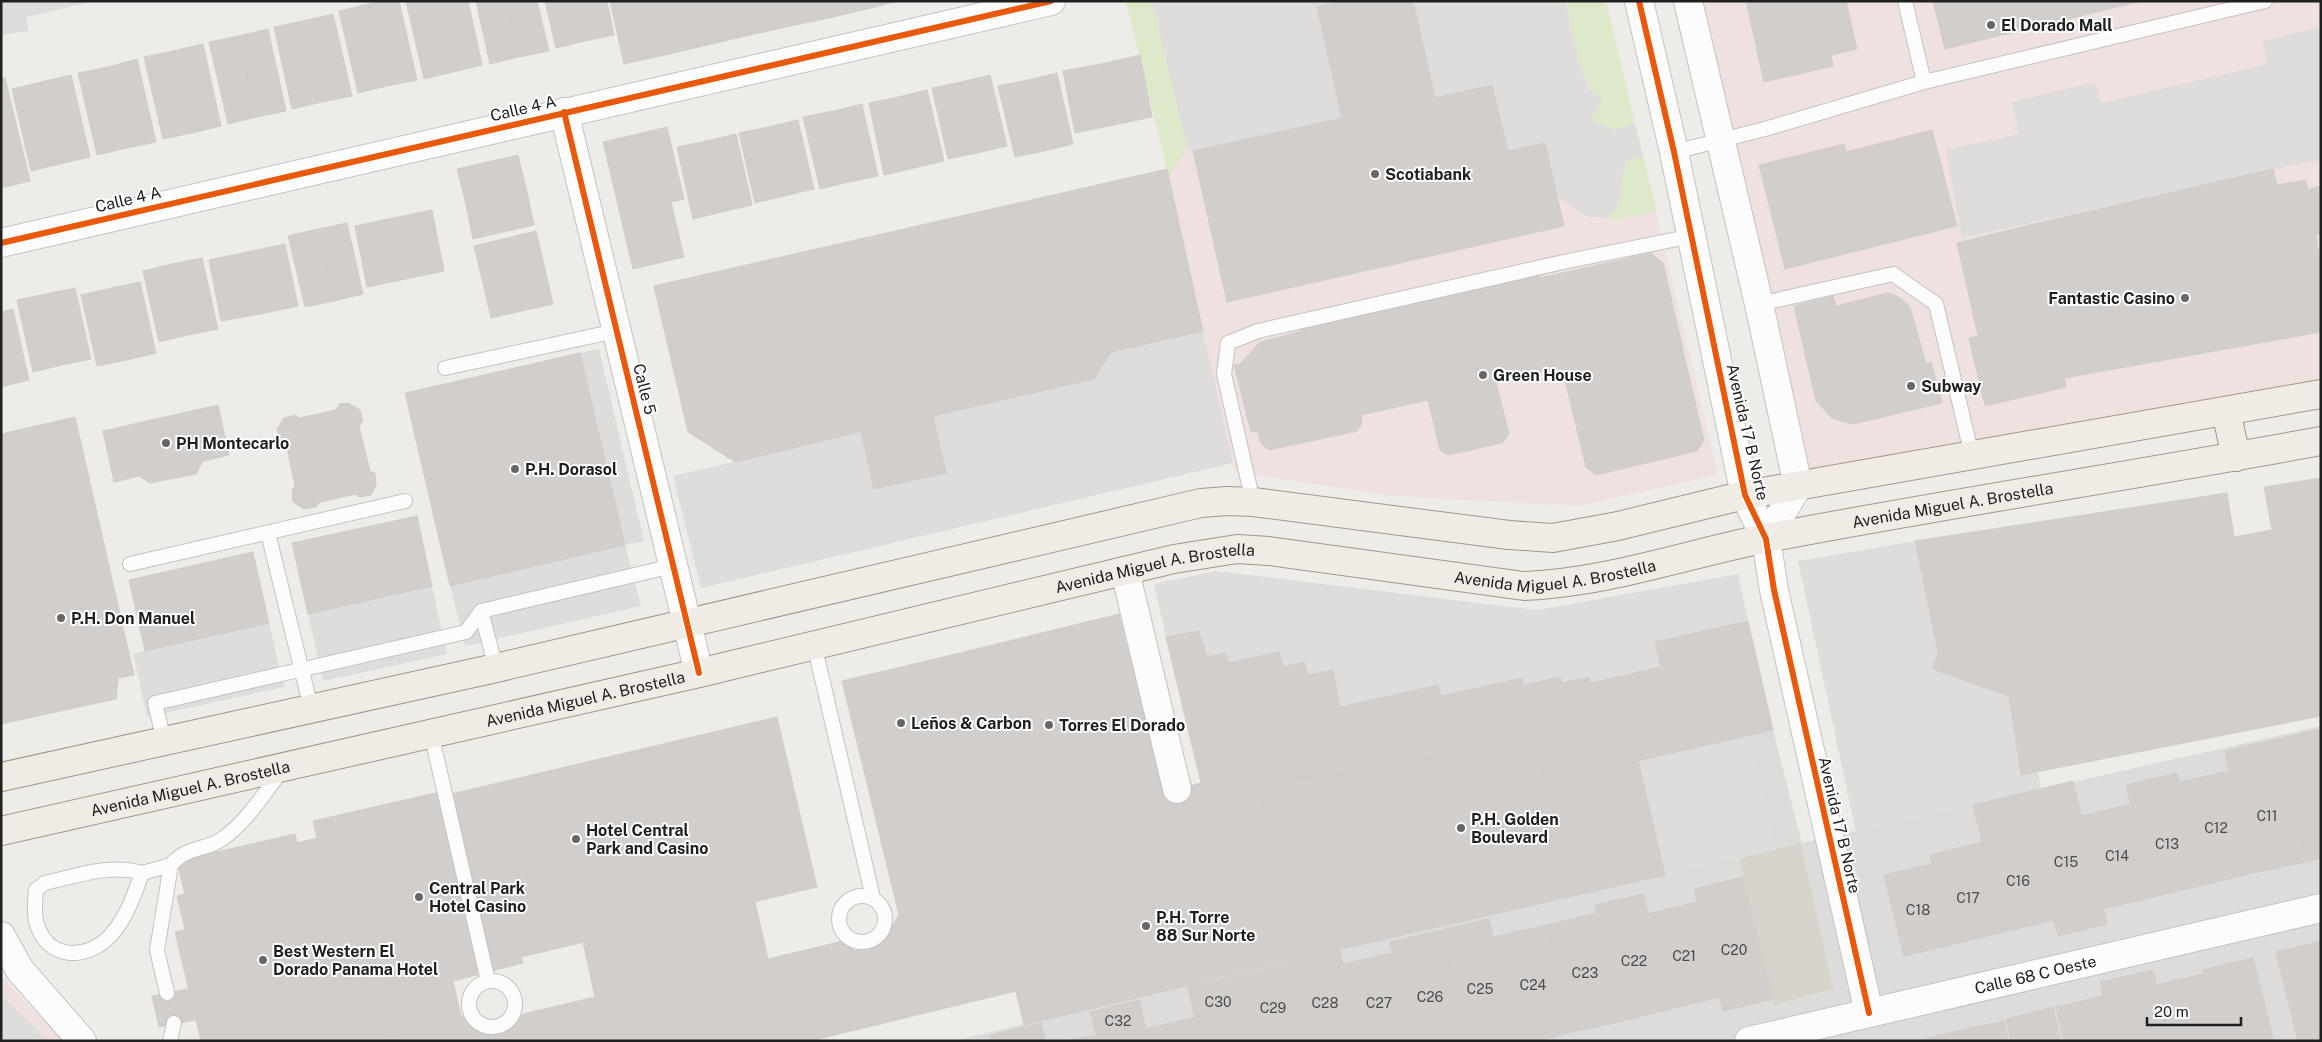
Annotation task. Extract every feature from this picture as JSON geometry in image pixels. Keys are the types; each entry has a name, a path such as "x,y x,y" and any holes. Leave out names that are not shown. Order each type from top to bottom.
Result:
{"main road":[{"name":"Avenida Miguel A. Brostella","path":"1,777 496,668 1167,510 1228,500 1509,535 1554,538 1618,526 1746,495 2321,394"},
{"path":"2226,411 2236,457"},
{"name":"Avenida Miguel A. Brostella","path":"1,832 699,672 1125,571 1237,548 1303,554 1524,586 1559,584 1603,578 1766,539 2321,441"}],"street":[{"name":"Calle 4 A","path":"1,243 1051,1"},
{"name":"Avenida 17 B Norte","path":"1639,1 1674,152 1746,495 1766,539 1774,590 1869,1013"},
{"path":"1688,1 1759,304 1798,486"},
{"name":"Calle 5","path":"564,112 699,672"},
{"name":"Avenida 17 B Norte","path":"1766,539 1798,486"},
{"path":"1125,571 1177,789"},
{"name":"Calle 68 C Oeste","path":"1749,1041 2321,908"},
{"path":"1,936 20,970 82,1041"}],"lane":[{"path":"1905,1 1924,82"},
{"path":"1674,152 1720,141 1924,82 2265,1"},
{"path":"1253,502 1224,374 1228,343 1258,331 1568,261 1692,236"},
{"path":"1759,304 1893,274 1936,304 1972,456"},
{"path":"445,368 616,331"},
{"path":"130,564 405,501"},
{"path":"268,532 311,708"},
{"path":"164,741 155,703 466,632 481,610 673,566"},
{"path":"481,610 496,668"},
{"path":"814,644 873,898"},
{"path":"431,734 488,981"},
{"path":"167,993 158,950 171,865 178,856 220,841 240,825 285,766"},
{"path":"142,873 125,918 104,941 92,949 71,954 56,951 47,942 36,922 35,906 36,890 44,883 113,868 126,868 142,873 171,865"},
{"path":"170,1041 174,1023"}],"shaded area":[{"path":"1,1 94,1 26,17 29,31 1,35"},
{"path":"1126,1 1606,1 1718,475 1578,506 1394,496 1235,472 1169,177"},
{"path":"1152,1 1343,1 1317,8 1342,118 1193,151 1187,147"},
{"path":"1413,1 1565,1 1582,73 1590,89 1602,100 1590,120 1614,130 1635,124 1643,156 1630,159 1622,173 1621,201 1608,218 1588,217 1558,197 1545,143 1508,151 1492,85 1435,98"},
{"path":"1688,1 2321,1 2321,394 1798,486"},
{"path":"2321,27 2321,159 1962,238 1946,150 2019,134 2012,102 2095,82 2102,103 2267,64 2263,41"},
{"path":"1203,331 1233,463 701,588 673,476 1094,379 1111,352"},
{"path":"599,349 644,541 625,545 580,353"},
{"path":"1915,541 1938,652 1933,669 2009,696 2021,774 2038,772 2041,789 1856,833 1798,561"},
{"path":"625,545 641,606 465,646 450,586"},
{"path":"1216,571 1537,610 1738,574 1748,621 1655,642 1661,667 1591,683 1589,677 1562,683 1560,677 1523,685 1521,678 1441,696 1438,685 1340,707 1333,670 1308,675 1304,662 1283,667 1228,663 1226,653 1207,657 1199,631 1166,637 1154,584"},
{"path":"432,586 447,654 323,681 308,614"},
{"path":"269,623 284,687 147,717 133,654"},
{"path":"2321,726 2321,1041 953,1041 1024,1024 1638,760 1773,730 1802,843"},
{"path":"1750,736 1776,850 1665,875 1638,761"},
{"path":"1801,843 1833,989 1774,1005 1739,858"},
{"path":"1,976 43,1020 65,1041 1,1041"},
{"path":"3,997 48,1041 1,1041"}],"green space":[{"path":"1126,1 1152,1 1187,147 1169,177"},
{"path":"1565,1 1606,1 1635,124 1614,130 1590,120 1602,100 1586,78 1576,54"},
{"path":"1643,156 1657,211 1617,220 1608,218 1621,201 1622,173 1630,159"}],"building":[{"path":"382,1 399,1 417,80 387,86 368,4"},
{"path":"406,1 437,1 453,72 424,79"},
{"path":"437,1 468,1 482,65 453,72"},
{"path":"476,1 506,1 519,57 490,64"},
{"path":"506,1 537,1 549,51 519,57"},
{"path":"545,1 576,1 585,41 556,48"},
{"path":"576,1 607,1 614,35 585,41"},
{"path":"610,1 653,1 665,55 624,64"},
{"path":"653,1 697,1 707,45 665,55"},
{"path":"697,1 738,1 746,36 707,45"},
{"path":"738,1 781,1 786,27 746,36"},
{"path":"781,1 825,1 829,18 786,27"},
{"path":"825,1 870,1 871,8 829,18"},
{"path":"870,1 899,1 871,8"},
{"name":"Scotiabank","path":"1343,1 1413,1 1435,98 1492,85 1508,151 1545,143 1564,226 1227,302 1193,151 1342,118 1317,7"},
{"path":"1746,1 1846,1 1857,49 1831,55 1833,66 1764,82"},
{"name":"El Dorado Mall","path":"1933,1 2142,1 1945,49"},
{"path":"368,4 387,86 358,93 339,11"},
{"path":"333,14 352,96 322,102 303,21"},
{"path":"303,21 322,102 292,109 274,27"},
{"path":"268,29 286,111 257,117 238,36"},
{"path":"238,36 257,117 228,124 209,42"},
{"path":"203,44 221,126 192,133 173,51"},
{"path":"173,51 192,133 163,139 144,57"},
{"path":"1140,55 1152,117 1114,125 1101,64"},
{"path":"137,59 156,142 127,148 108,67"},
{"path":"1101,64 1114,125 1075,133 1063,71"},
{"path":"108,67 127,148 97,155 78,73"},
{"path":"1057,73 1073,144 1044,151 1028,80"},
{"path":"71,75 90,157 60,164 41,82"},
{"path":"990,75 1007,146 977,153 961,82"},
{"path":"5,78 30,181 1,188 1,79"},
{"path":"1028,80 1044,151 1015,157 998,86"},
{"path":"41,82 60,164 31,171 12,89"},
{"path":"961,82 977,153 948,159 932,88"},
{"path":"927,90 944,161 914,168 898,97"},
{"path":"898,97 914,168 884,175 869,103"},
{"path":"862,104 878,176 849,182 833,111"},
{"path":"833,111 849,182 820,189 803,117"},
{"path":"798,120 814,189 784,196 768,127"},
{"path":"667,127 684,199 671,202 684,257 633,269 603,142"},
{"path":"768,127 784,196 755,203 739,133"},
{"path":"1932,130 1957,226 1785,269 1759,165 1844,144 1846,152"},
{"path":"736,134 752,205 722,212 706,141"},
{"path":"706,141 722,212 693,219 677,147"},
{"path":"518,155 527,192 466,205 457,169"},
{"path":"1167,169 1203,331 1111,352 1094,379 933,416 946,473 874,489 861,432 735,462 688,432 654,286"},
{"name":"Fantastic Casino","path":"2273,169 2277,185 2306,180 2321,265 2321,332 2064,378 2034,224"},
{"path":"2321,186 2321,233 2315,235 2307,190"},
{"path":"527,192 534,225 473,239 466,205"},
{"path":"432,210 444,271 406,279 393,218"},
{"path":"393,218 406,279 367,287 355,226"},
{"path":"347,223 363,294 334,301 318,229"},
{"path":"2034,224 2066,387 1985,406 1969,338 1978,336 1957,243"},
{"path":"318,229 334,301 305,307 288,236"},
{"path":"536,231 545,269 483,283 474,246"},
{"path":"285,244 298,306 260,314 247,252"},
{"path":"247,252 260,314 221,321 209,260"},
{"path":"1651,253 1663,263 1704,441 1697,451 1596,475 1586,467 1562,368 1496,383 1509,434 1502,443 1448,455 1440,450 1428,400 1361,415 1362,423 1357,431 1269,450 1261,443 1257,431 1251,432 1234,365 1240,364 1260,342 1302,331 1300,320 1537,266 1540,278"},
{"path":"202,258 218,329 188,335 172,264"},
{"path":"172,264 188,335 159,342 143,271"},
{"path":"545,269 553,304 491,318 483,283"},
{"path":"140,282 156,353 127,360 111,288"},
{"path":"75,288 91,359 62,365 46,294"},
{"path":"111,288 127,360 97,366 81,295"},
{"path":"1888,293 1899,297 1910,307 1926,364 1931,362 1942,403 1853,424 1832,418 1816,401 1794,306 1833,296 1836,306"},
{"path":"46,294 62,365 33,372 17,300"},
{"path":"13,309 29,380 1,387 1,312"},
{"name":"P.H. Dorasol","path":"580,353 625,545 450,586 405,393"},
{"path":"348,403 360,410 363,421 359,426 370,471 375,473 376,485 371,495 359,497 356,494 320,502 316,507 304,509 293,502 292,490 295,486 286,442 280,441 277,429 284,418 296,415 299,418 336,410 339,404"},
{"name":"PH Montecarlo","path":"218,405 229,455 203,461 196,474 150,483 139,476 114,482 103,431"},
{"name":"P.H. Don Manuel","path":"75,417 134,675 118,678 116,699 1,724 1,434"},
{"path":"2321,478 2321,716 2021,775 2009,696 1933,669 1938,652 1915,541 2227,493 2234,537 2272,530 2264,487"},
{"path":"417,516 432,586 308,614 292,543"},
{"path":"253,552 269,623 145,651 129,580"},
{"name":"Torres El Dorado","path":"1119,614 1163,792 978,836 935,659"},
{"path":"1748,621 1773,730 1545,782 1534,735 1358,774 1201,783 1166,637 1199,631 1207,657 1226,653 1228,663 1279,652 1283,667 1304,662 1308,675 1333,670 1340,707 1438,685 1441,696 1522,678 1523,685 1560,677 1562,683 1589,677 1591,683 1661,667 1655,642"},
{"path":"935,659 992,893 899,915 842,681"},
{"path":"777,717 817,887 521,957 481,787"},
{"path":"2321,729 2321,858 2306,862 2277,739"},
{"name":"P.H. Golden Boulevard","path":"1534,735 1545,782 1638,760 1665,875 1298,959 1257,779 1358,774"},
{"path":"2277,739 2306,862 2253,873 2225,751"},
{"path":"2229,771 2253,873 2204,885 2179,782"},
{"path":"2177,773 2204,885 2153,897 2126,785"},
{"name":"P.H. Torre 88 Sur Norte","path":"1257,779 1298,959 1024,1025 978,836 1201,783"},
{"path":"2073,781 2107,924 2058,936 2023,793"},
{"name":"Central Park Hotel Casino","path":"481,787 523,963 453,981 461,1016 363,1039 313,821 435,793 443,796"},
{"path":"2023,793 2054,920 2004,932 1973,805"},
{"path":"2131,804 2153,897 2103,909 2081,816"},
{"name":"Best Western El Dorado Panama Hotel","path":"295,834 297,843 317,838 364,1041 201,1041 175,932 185,930 177,896 185,894 177,861"},
{"path":"1982,842 2004,932 1951,945 1930,855"},
{"path":"1932,864 1951,945 1904,956 1884,875"},
{"path":"1743,877 1773,999 1723,1011 1694,889"},
{"path":"992,893 1016,991 810,1041 364,1041 363,1039 461,1016 489,1033 513,1027 523,1014 595,997 583,942 755,902 768,959 843,941 855,951 881,943 899,915"},
{"path":"1643,894 1671,1009 1623,1021 1595,905"},
{"path":"1697,902 1720,997 1671,1009 1647,914"},
{"path":"1597,913 1623,1021 1572,1032 1547,925"},
{"path":"1489,919 1518,1041 1468,1041 1441,930"},
{"path":"1547,925 1572,1032 1538,1041 1518,1041 1493,937"},
{"path":"1441,930 1468,1041 1414,1041 1390,942"},
{"path":"2321,941 2321,1041 2298,1041 2276,952"},
{"path":"1340,950 1362,1041 1307,1041 1288,963"},
{"path":"1393,953 1414,1041 1362,1041 1343,964"},
{"path":"2253,958 2274,1041 2220,1041 2202,970"},
{"path":"1288,963 1307,1041 1255,1041 1239,975"},
{"path":"2153,970 2170,1041 2114,1041 2100,982"},
{"path":"2203,974 2220,1041 2170,1041 2156,985"},
{"path":"1239,975 1255,1041 1200,1041 1188,987"},
{"path":"188,989 195,1020 159,1027 152,996"},
{"path":"2103,996 2114,1041 2064,1041 2056,1007"},
{"path":"1139,1000 1149,1041 1098,1041 1090,1012"},
{"path":"2053,1007 2061,1041 2011,1041 2006,1019"},
{"path":"1195,1017 1200,1041 1149,1041 1146,1029"},
{"path":"2004,1021 2008,1041 1955,1041 1953,1032"},
{"path":"1041,1023 1045,1041 991,1041 990,1035"},
{"path":"1953,1032 1955,1041 1918,1041"},
{"path":"1096,1035 1098,1041 1067,1041"}],"cycle path":[{"path":"1,243 1051,1"},
{"path":"1639,1 1674,152 1745,495 1766,539 1774,590 1869,1013"},
{"path":"564,112 699,673"}],"place":[{"name":"El Dorado Mall","path":"1991,25"},
{"name":"Scotiabank","path":"1375,174"},
{"name":"Fantastic Casino","path":"2185,298"},
{"name":"Green House","path":"1483,375"},
{"name":"Subway","path":"1911,386"},
{"name":"PH Montecarlo","path":"166,443"},
{"name":"P.H. Dorasol","path":"515,469"},
{"name":"P.H. Don Manuel","path":"61,618"},
{"name":"Leños & Carbon","path":"901,723"},
{"name":"Torres El Dorado","path":"1049,725"},
{"name":"P.H. Golden Boulevard","path":"1461,828"},
{"name":"Hotel Central Park and Casino","path":"576,839"},
{"name":"Central Park Hotel Casino","path":"419,897"},
{"name":"P.H. Torre 88 Sur Norte","path":"1146,926"},
{"name":"Best Western El Dorado Panama Hotel","path":"263,960"}]}
